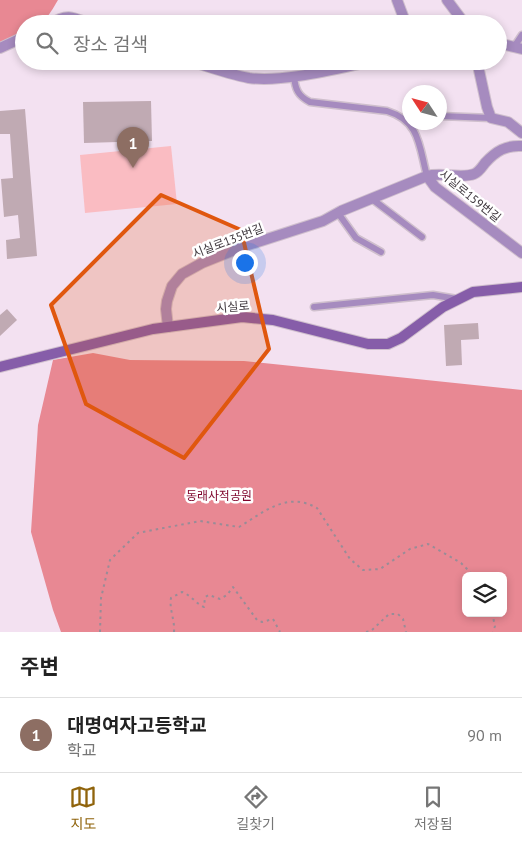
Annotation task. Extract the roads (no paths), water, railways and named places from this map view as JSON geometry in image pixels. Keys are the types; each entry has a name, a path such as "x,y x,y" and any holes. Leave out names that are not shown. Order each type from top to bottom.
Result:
{"main road":[{"name":"시실로","path":"0,367 153,329 242,317 260,318 368,344 388,344 401,338 457,299 481,290 522,287"}],"street":[{"path":"397,0 403,15"},
{"path":"451,2 459,15"},
{"path":"0,48 15,41"},
{"path":"221,70 249,78 277,78 326,70"},
{"path":"479,70 491,118 508,122 522,133"},
{"name":"시실로135번길","path":"168,327 166,309 172,286 182,274 202,263 226,253 305,228 323,221 338,212 427,176 438,174 472,175 503,148 512,145 522,146"},
{"name":"시실로159번길","path":"427,176 432,184 522,253"}],"lane":[{"path":"518,48 522,35"},
{"path":"294,76 296,90 304,99 310,102 387,111 406,119 415,132 427,176"},
{"path":"447,116 491,118"},
{"path":"372,199 422,237"},
{"path":"338,212 356,238 381,252"},
{"name":"시실로","path":"314,307 433,295 457,299"}],"place":[{"name":"대명여자고등학교","path":"133,168"}],"park label":[{"name":"동래사적공원","path":"219,496"}]}
